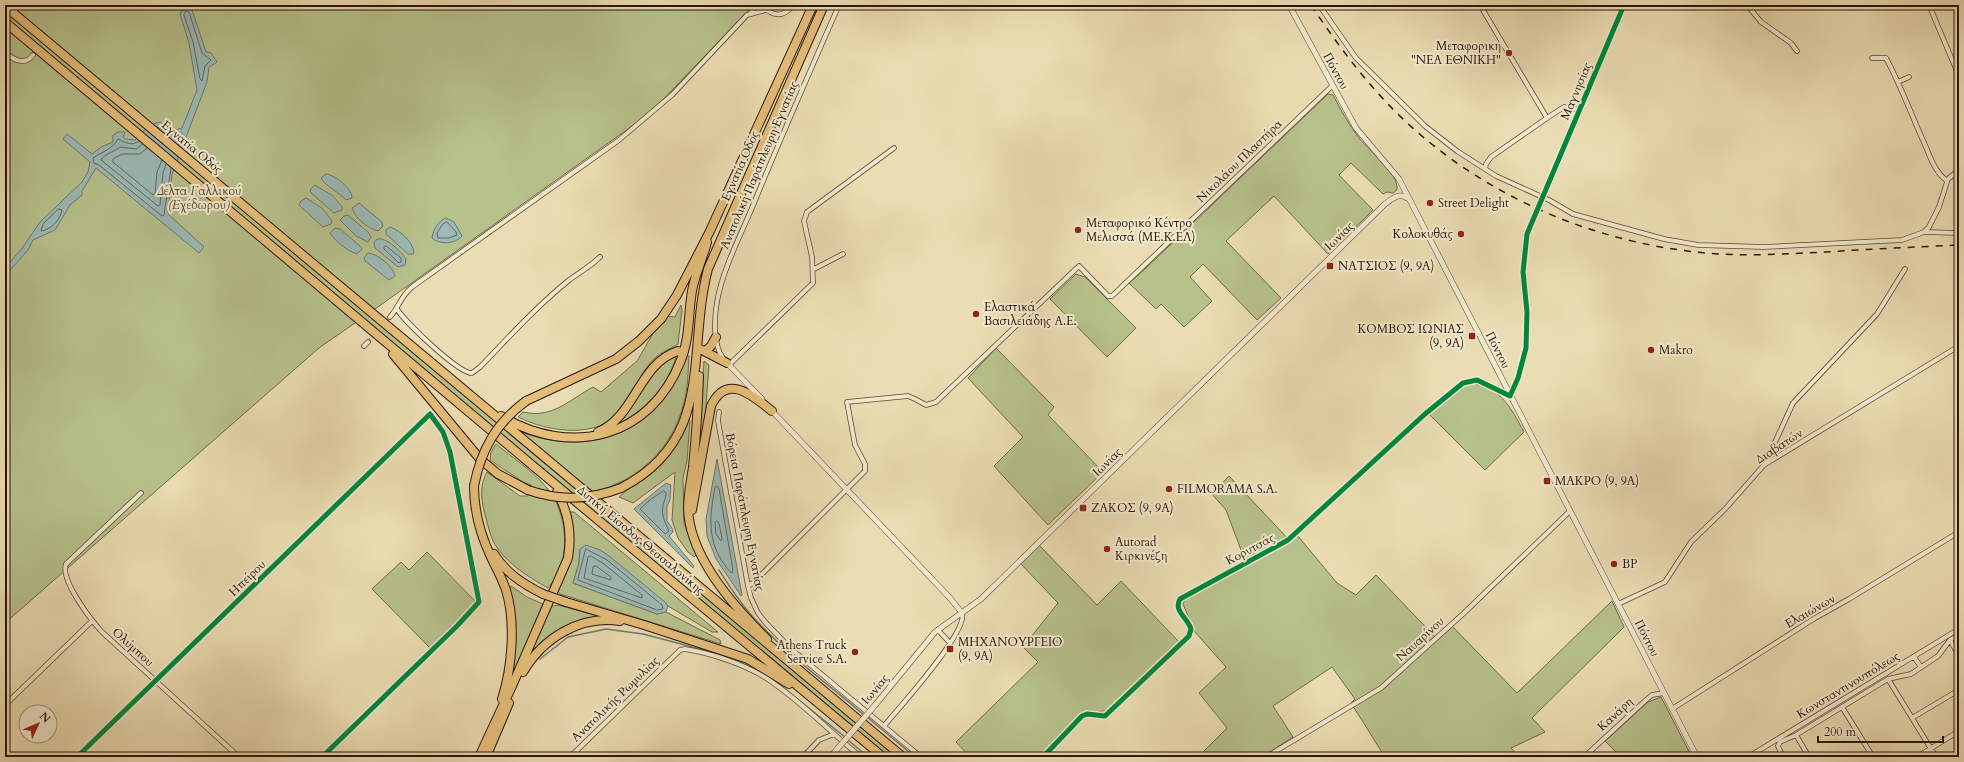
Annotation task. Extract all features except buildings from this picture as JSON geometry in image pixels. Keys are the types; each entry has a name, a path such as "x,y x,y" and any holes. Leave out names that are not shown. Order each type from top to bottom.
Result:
{"highway":[{"name":"Εγνατία Οδός","path":"710,231 813,5"},
{"name":"Εγνατία Οδός","path":"702,348 702,294 710,263 824,5"},
{"name":"Εγνατία Οδός","path":"5,6 456,384"},
{"name":"Εγνατία Οδός","path":"5,22 383,340"},
{"path":"78,61 101,87"},
{"path":"63,76 93,96"},
{"path":"479,757 504,694 512,630 510,602 506,589 486,544 476,512 474,486 479,463 493,434 507,416 526,401 603,366 626,353 640,341 670,307 710,231"},
{"path":"456,384 501,416 519,426 547,435 584,437 607,434 633,422 655,403 669,387 686,345 692,292 710,231"},
{"path":"702,348 711,346 716,337"},
{"path":"383,340 480,459 498,474 528,490 550,496 576,498 603,494 621,488 649,470 665,454 678,437 689,409 702,348"},
{"name":"Δυτική Είσοδος Θεσσαλονίκης","path":"383,340 883,757"},
{"path":"702,348 728,364"},
{"path":"702,348 689,497 690,522 697,547 711,571 750,621 797,670"},
{"path":"584,437 603,430 616,421 624,413 652,369 664,357 678,351"},
{"name":"Δυτική Είσοδος Θεσσαλονίκης","path":"456,384 903,757"},
{"path":"690,522 713,401 724,391 737,389 749,394 772,411"},
{"path":"493,724 512,686 565,566 570,549 570,532 564,505 555,489 532,465"},
{"path":"486,544 498,561 511,574 522,583 543,594 644,625 748,660 812,697"},
{"path":"486,757 521,676 528,663 542,647 560,633 580,625 615,621 644,625"}],"street":[{"path":"751,13 755,5"},
{"path":"762,5 766,10 775,15 784,14 793,5"},
{"name":"Ανατολική Παράπλευρη Εγνατίας","path":"728,364 719,351 716,337 716,304 725,274 794,105 839,5"},
{"name":"Πόντου","path":"1289,5 1332,86 1361,136 1394,171 1697,757"},
{"path":"1319,5 1356,58 1403,106 1446,142 1485,169 1517,186 1549,200 1573,214 1664,239 1698,245 1764,247 1902,240 1924,232 1959,233"},
{"path":"1480,5 1548,118"},
{"name":"Μαγνησίας","path":"1510,396 1518,378 1526,348 1527,312 1524,257 1525,242 1578,110 1624,5"},
{"path":"1748,5 1761,22 1791,43 1797,51"},
{"path":"1929,5 1959,76"},
{"path":"390,317 397,309 401,298 412,286 619,140 660,106 699,67 721,41 747,15 766,10"},
{"path":"5,52 19,61 27,61 33,55"},
{"path":"1872,58 1885,57 1898,82 1935,169 1947,181"},
{"path":"1898,82 1910,77"},
{"name":"Νικολάου Πλαστήρα","path":"847,491 863,475 866,467 856,448 847,402 908,396 916,399 923,405 936,402 1079,266 1108,296 1112,296 1332,86"},
{"path":"1485,169 1486,164 1491,157 1564,107 1578,110"},
{"path":"884,726 931,670 950,643 962,623 962,613 950,598 728,364 813,283 814,270 804,221 806,214 894,148"},
{"path":"1924,232 1935,218 1947,181 1950,176 1959,170"},
{"name":"Ιωνίας","path":"832,756 938,630 987,593 1385,204 1396,196 1404,196 1407,198"},
{"path":"814,270 843,254"},
{"path":"397,309 408,323 447,358 464,371 472,373 480,367 526,319 568,281 592,265 600,257"},
{"path":"1764,465 1793,403 1877,314 1905,269"},
{"path":"364,346 368,342"},
{"name":"Διαβατών","path":"1618,604 1665,582 1691,542 1724,509 1764,465 1959,346"},
{"name":"Κορυτσάς","path":"1043,757 1082,716 1087,714 1105,716 1189,636 1191,628 1179,610 1178,605 1180,599 1288,540 1396,440 1463,383 1477,380 1510,396"},
{"name":"Βόρεια Παράπλευρη Εγνατίας","path":"719,412 718,421 748,586 754,606 764,622 790,648 921,757"},
{"name":"Ηπείρου","path":"77,757 430,414 443,432 450,452 479,598 477,605 322,757"},
{"path":"748,586 847,491"},
{"name":"Ολύμπου","path":"141,493 66,564 65,572 80,603 92,621 239,757"},
{"name":"Ναυαρίνου","path":"1266,757 1381,688 1464,613 1570,511"},
{"name":"Ελαιώνων","path":"1672,709 1815,618 1850,599 1959,532"},
{"path":"5,705 92,621"},
{"name":"Κωνσταντινουπόλεως","path":"1748,757 1959,629"},
{"path":"938,630 950,643"},
{"path":"1783,757 1779,744 1780,742 1796,735 1888,679 1904,676 1921,667 1938,656 1950,640 1959,635"},
{"path":"1950,640 1959,656"},
{"name":"Ανατολικής Ρωμυλίας","path":"570,757 675,654 683,649 698,651 726,660 755,672 789,695 834,734"},
{"path":"1914,657 1921,667"},
{"path":"1888,679 1936,757"},
{"path":"1912,718 1959,690"},
{"name":"Κανάρη","path":"1584,757 1652,695 1664,693"},
{"path":"1842,707 1872,757"},
{"path":"1917,757 1959,731"},
{"path":"803,757 819,740 834,734 861,757"},
{"path":"1796,735 1809,757"}],"green space":[{"name":"Δέλτα Γαλλικού (Εχέδωρου)","path":"5,5 754,5 649,114 368,314 896,757 889,757 362,318 319,348 5,623"},
{"path":"1328,94 1333,95 1348,123 1359,138 1388,169 1396,183 1397,190 1393,193 1387,192 1383,194 1351,163 1339,175 1373,210 1328,254 1274,196 1226,241 1281,298 1257,320 1203,264 1190,277 1212,301 1184,327 1161,304 1156,309 1129,283"},
{"path":"1076,274 1085,277 1136,328 1107,357 1050,299"},
{"path":"681,305 682,310 678,344 655,358 641,376 621,410 611,420 599,426 572,430 544,426 518,417 523,412 543,413 552,411 593,387 601,392 637,361 655,330 667,316 675,317"},
{"path":"996,348 1054,407 1048,415 1103,472 1048,525 994,466 1023,437 968,378"},
{"path":"677,354 673,367 667,378 653,398 635,414 613,427 653,370"},
{"path":"686,356 689,356 688,380 685,397 679,419 671,434 662,448 639,471 625,480 609,487 593,492 511,428 532,436 573,442 594,440 614,435 632,426 650,414 665,397"},
{"path":"704,361 709,365 705,418 698,455"},
{"path":"1468,383 1488,388 1503,399 1509,406 1524,432 1485,470 1428,413"},
{"path":"688,418 690,420 687,461 683,478 684,524 697,554 694,557 688,552 678,538 672,520 675,472 633,503 619,497 658,465 672,451 681,436"},
{"path":"496,444 529,470 547,488 558,507 564,530 564,554 557,576 548,588 525,574 511,563 494,543 491,535 482,501 482,486 487,472 520,496 528,496 531,485 523,482 490,460 491,452"},
{"path":"1229,476 1290,541 1297,535 1337,583 1356,595 1376,575 1437,639 1452,626 1517,693 1612,601 1624,627 1532,718 1545,732 1511,748 1519,757 1385,757 1351,703 1355,699 1332,667 1273,706 1293,737 1262,757 1198,757 1227,728 1199,693 1226,667 1195,632 1183,604 1185,599 1247,566 1226,510 1212,494"},
{"path":"574,512 718,632 712,632 668,606 600,550 580,549 579,563 573,583 657,614 666,612 720,640 721,644 560,594 558,591 570,560 569,514"},
{"path":"1039,545 1097,605 1121,581 1180,643 1109,710 1080,715 1040,757 970,757 956,742 1038,662 1023,647 1058,603 1020,563"},
{"path":"427,552 475,601 471,609 430,648 372,589 401,562 409,570"},
{"path":"511,586 527,597 543,604 513,674 511,674 516,625 510,591"},
{"path":"558,605 601,617 556,632 532,649 549,607"},
{"path":"1661,697 1692,757 1621,757 1605,741 1648,702"}],"water":[{"path":"185,5 195,5 192,10 206,52 211,53 217,62 209,67 207,82 172,174 168,214 204,247 199,253 96,168 82,191 82,195 70,205 55,230 33,240 28,250 5,276 5,268 23,247 40,222 82,182 88,172 90,162 63,139 67,134 92,154 101,147 113,142 113,135 118,132 125,132 123,137 125,139 135,140 149,126 156,123 160,122 170,129 176,130 182,128 197,90 189,43 180,14"},
{"path":"326,174 334,177 346,186 352,198 346,200 326,184 321,178"},
{"path":"315,185 333,196 343,208 342,210 334,213 311,193 310,190"},
{"path":"306,198 322,208 332,221 331,224 323,227 299,205 301,201"},
{"path":"359,203 382,222 383,226 378,231 366,225 356,215 352,208"},
{"path":"348,215 369,233 371,237 368,242 356,236 340,220 344,216"},
{"path":"446,218 454,222 462,236 456,241 443,243 432,238 438,224"},
{"path":"390,227 398,231 408,240 413,248 413,254 408,254 386,234 386,230"},
{"path":"335,228 340,229 362,249 357,254 335,240 330,233"},
{"path":"377,239 389,242 401,252 406,259 405,265 398,267 375,248 374,243"},
{"path":"368,253 384,261 394,272 395,276 389,280 365,261 364,258"},
{"path":"717,459 741,596 716,559 707,536 706,519"},
{"path":"666,483 671,485 670,500 667,506 667,521 673,532 669,536 694,566 693,568 634,509"},
{"path":"586,545 600,550 609,556 665,602 668,606 666,612 657,614 573,583 579,563 580,549"}],"waterway":[{"path":"719,570 735,595 766,631 793,656 864,715"},
{"path":"540,659 568,637 606,629 643,634 723,655 758,670"},
{"path":"770,677 845,737"},
{"path":"867,717 915,757"},
{"path":"848,740 868,757"}],"tunnel":[{"path":"368,342 390,317"}],"railway":[{"path":"1311,5 1359,71 1386,102 1415,130 1445,155 1477,177 1511,196 1546,213 1583,227 1620,238 1658,246 1712,254 1794,254 1959,245"}],"cycle path":[{"path":"1043,757 1082,716 1087,714 1105,716 1189,636 1191,629 1178,607 1180,599 1288,540 1425,414 1463,383 1477,380 1510,396 1518,378 1526,348 1527,312 1523,272 1527,234 1624,5"},
{"path":"77,757 430,414 443,432 450,452 479,602 457,626 322,757"}],"place":[{"name":"Μεταφορικη \"ΝΕΑ ΕΘΝΙΚΗ\"","path":"1509,53"},
{"name":"Street Delight","path":"1430,203"},
{"name":"Μεταφορικό Κέντρο Μελισσά (ΜΕ.Κ.ΕΛ)","path":"1078,230"},
{"name":"Κολοκυθάς","path":"1461,234"},
{"name":"ΝΑΤΣΙΟΣ (9, 9Α)","path":"1330,266"},
{"name":"Ελαστικά Βασιλειάδης Α.Ε.","path":"976,314"},
{"name":"ΚΟΜΒΟΣ ΙΩΝΙΑΣ (9, 9Α)","path":"1472,336"},
{"name":"Makro","path":"1651,350"},
{"name":"ΜΑΚΡΟ (9, 9Α)","path":"1547,481"},
{"name":"FILMORAMA S.A.","path":"1169,489"},
{"name":"ΖΑΚΟΣ (9, 9Α)","path":"1083,508"},
{"name":"Autorad Κιρκινέζη","path":"1107,549"},
{"name":"BP","path":"1614,564"},
{"name":"ΜΗΧΑΝΟΥΡΓΕΙΟ (9, 9Α)","path":"950,649"},
{"name":"Athens Truck Service S.A.","path":"855,652"}]}
